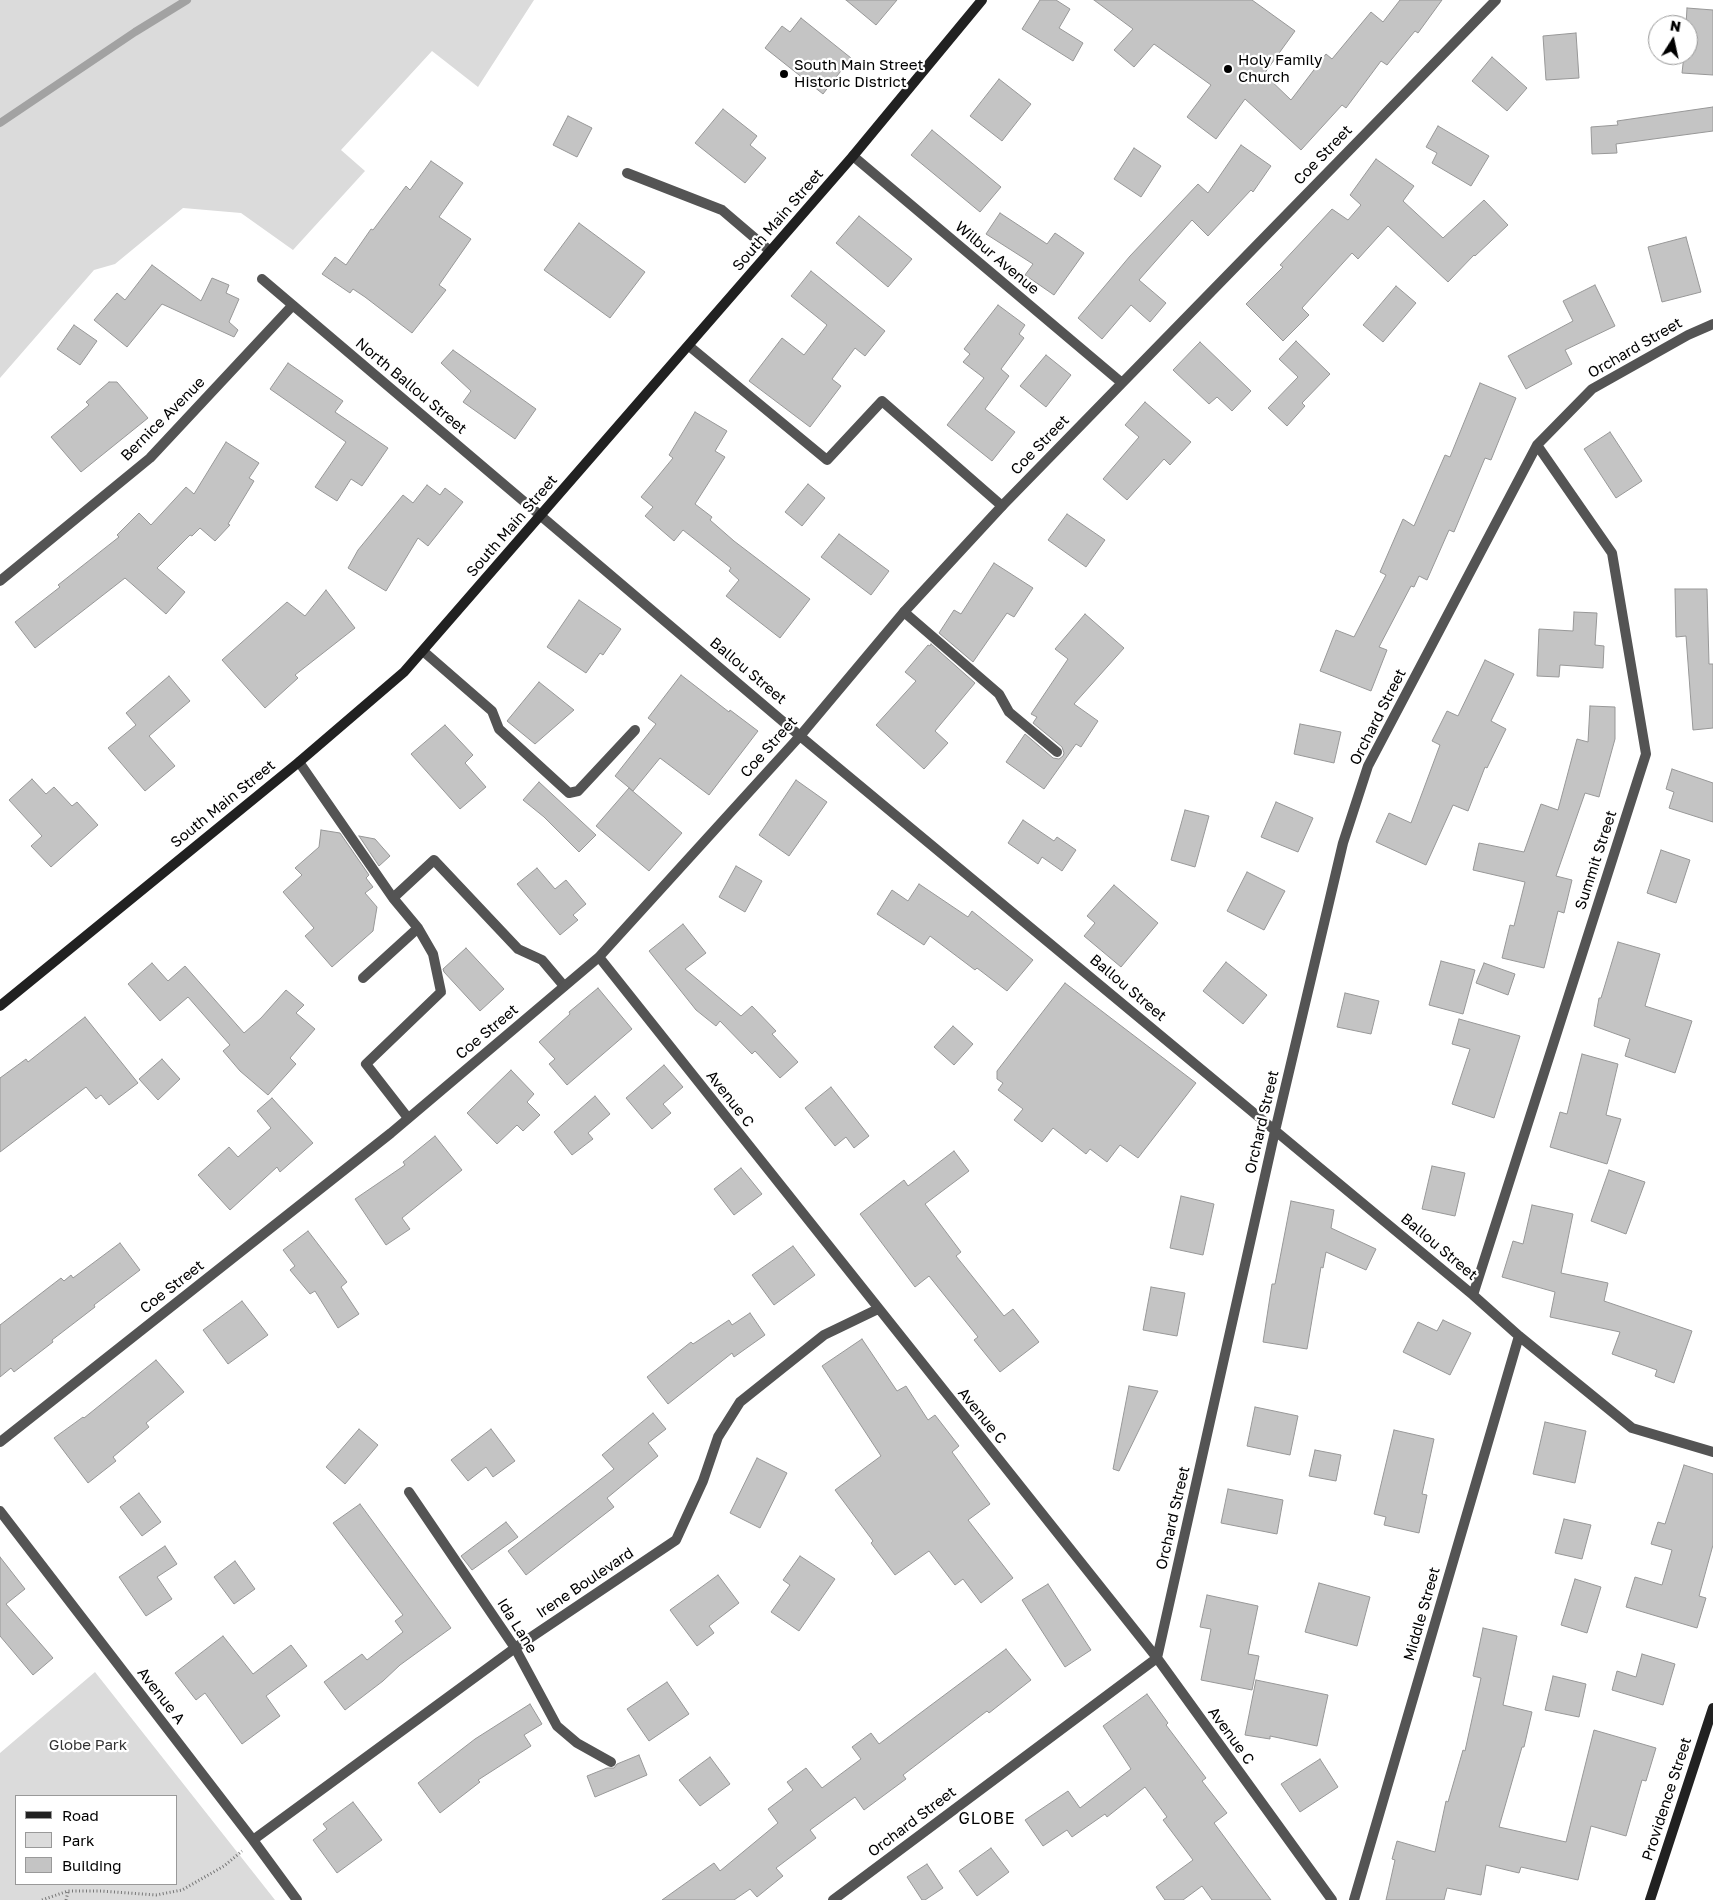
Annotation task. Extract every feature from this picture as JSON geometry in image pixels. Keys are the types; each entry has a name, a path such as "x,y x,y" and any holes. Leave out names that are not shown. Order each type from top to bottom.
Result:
{"main road":[{"name":"South Main Street","path":"0,1006 298,762 404,672 689,346 852,156 982,0"},
{"name":"Providence Street","path":"1650,1900 1713,1708"}],"street":[{"name":"Coe Street","path":"0,1442 408,1118 599,957 800,736 904,612 1002,506 1496,0"},
{"name":"Wilbur Avenue","path":"852,156 1122,383"},
{"path":"627,173 722,210 770,251"},
{"name":"North Ballou Street","path":"262,279 541,516"},
{"name":"Bernice Avenue","path":"0,582 150,458 292,306"},
{"name":"Orchard Street","path":"833,1900 1157,1658 1275,1131 1343,843 1368,766 1538,445 1592,389 1688,335 1713,324"},
{"path":"689,346 827,460 882,401 1002,506"},
{"name":"Summit Street","path":"1473,1294 1646,754 1612,553 1538,445"},
{"name":"Ballou Street","path":"541,516 800,736 1473,1294 1519,1336 1632,1428 1713,1452"},
{"path":"904,612 999,694 1009,712 1057,752"},
{"path":"423,651 492,711 500,729 569,793 578,791 635,730"},
{"path":"298,762 393,898 418,928 432,954 441,992 366,1064 408,1118"},
{"path":"393,898 434,860 518,949 542,960 564,986"},
{"path":"364,978 418,928"},
{"name":"Avenue C","path":"599,957 1157,1658 1332,1900"},
{"name":"Irene Boulevard","path":"253,1840 515,1648 676,1540 703,1481 718,1436 740,1402 824,1335 878,1308"},
{"name":"Middle Street","path":"1354,1900 1519,1336"},
{"name":"Ida Lane","path":"409,1492 515,1648 557,1726 577,1744 611,1762"},
{"name":"Avenue A","path":"0,1511 297,1900"}],"path":[{"path":"42,1900 68,1891 156,1895 182,1890 224,1866 253,1840"},
{"path":"66,1900 68,1891"}],"green space":[{"path":"0,0 534,0 478,87 432,51 341,150 365,171 293,250 241,213 183,208 115,264 94,270 0,378"},
{"name":"Globe Park","path":"95,1672 275,1900 0,1900 0,1753"}],"building":[{"path":"846,0 897,0 876,25"},
{"path":"1040,0 1056,0 1070,9 1059,28 1083,43 1073,61 1022,29"},
{"path":"1094,0 1252,0 1295,31 1264,74 1291,100 1326,54 1332,59 1371,12 1383,22 1400,0 1442,0 1418,33 1415,31 1387,65 1381,61 1346,108 1342,105 1301,150 1245,99 1216,139 1187,117 1211,85 1154,44 1134,67 1114,50 1133,29"},
{"path":"1687,8 1713,10 1713,75 1682,73 1683,65 1698,65 1698,15 1687,15"},
{"path":"801,18 851,58 823,94 765,48 782,26 790,32"},
{"path":"1576,33 1579,78 1546,80 1543,36"},
{"path":"1492,57 1527,88 1507,111 1472,81"},
{"path":"999,79 1031,104 1002,141 970,116"},
{"path":"1713,107 1713,131 1616,144 1617,153 1592,154 1591,127 1618,125 1617,121"},
{"path":"723,109 757,136 750,145 766,158 745,183 695,143"},
{"path":"568,116 592,128 577,157 553,145"},
{"path":"1438,126 1489,156 1471,186 1432,163 1437,153 1426,147"},
{"path":"932,130 1001,187 980,212 911,155"},
{"path":"1241,145 1271,166 1253,192 1251,190 1208,236 1192,220 1139,280 1166,303 1150,322 1131,305 1102,339 1078,318 1130,256 1198,184 1208,193"},
{"path":"1134,148 1161,166 1141,197 1114,179"},
{"path":"1376,159 1414,186 1403,201 1443,238 1484,200 1508,225 1474,255 1448,282 1388,226 1358,259 1352,253 1302,308 1309,315 1283,341 1246,304 1283,267 1280,265 1332,209 1348,220 1361,205 1350,195"},
{"path":"431,161 463,183 439,217 471,239 439,285 446,290 412,333 353,289 350,293 322,274 335,257 346,265 371,229 373,230 406,186 410,190"},
{"path":"1000,213 1047,244 1055,233 1084,253 1054,295 1025,275 1033,264 986,234"},
{"path":"859,216 912,259 888,287 836,243"},
{"path":"579,223 645,272 610,318 544,270"},
{"path":"1686,237 1701,292 1662,302 1648,247"},
{"path":"152,265 201,301 212,278 229,285 226,293 239,299 229,322 238,330 234,337 162,304 127,347 94,320 117,293 125,300"},
{"path":"811,271 885,331 865,356 855,348 832,379 841,386 810,427 749,381 782,338 804,355 827,325 791,296"},
{"path":"1595,285 1615,326 1565,350 1572,364 1526,389 1508,356 1573,321 1563,301"},
{"path":"1396,286 1416,303 1383,342 1363,325"},
{"path":"998,305 1025,325 1019,334 1024,338 1001,369 1009,376 985,409 1015,432 992,461 947,425 984,378 963,362 970,354 964,349"},
{"path":"74,325 97,341 80,365 57,349"},
{"path":"1296,341 1330,374 1302,403 1305,406 1287,426 1268,408 1298,377 1279,359"},
{"path":"1200,342 1251,391 1232,411 1217,397 1209,404 1173,370"},
{"path":"453,350 536,409 515,439 463,402 471,391 441,363"},
{"path":"1046,355 1071,375 1046,407 1020,386"},
{"path":"288,363 343,401 335,412 388,448 362,486 351,479 337,501 315,487 346,442 270,389"},
{"path":"109,382 117,382 148,418 81,472 51,437 89,405 86,402"},
{"path":"1480,383 1516,398 1491,460 1485,458 1454,532 1449,530 1427,580 1419,576 1414,587 1411,586 1379,647 1387,650 1371,691 1320,671 1336,630 1354,637 1386,575 1380,572 1403,519 1414,526 1445,455 1450,457"},
{"path":"1145,402 1191,442 1170,465 1164,459 1127,500 1103,479 1139,437 1125,425"},
{"path":"695,412 727,431 715,451 725,457 695,504 712,517 710,520 734,541 810,599 780,638 726,596 739,580 729,571 731,568 683,530 674,541 645,516 653,507 641,497 673,458 669,455"},
{"path":"1610,432 1642,481 1616,498 1584,449"},
{"path":"226,442 259,463 249,478 254,481 228,524 230,525 215,541 200,528 192,536 190,535 157,568 185,592 166,614 125,578 35,648 15,622 119,537 117,535 139,513 151,525 186,487 194,494"},
{"path":"808,484 825,498 802,526 785,512"},
{"path":"427,485 440,495 445,488 463,502 428,546 418,538 386,591 348,568 358,550 403,495 413,503"},
{"path":"1067,514 1105,540 1086,567 1048,540"},
{"path":"839,534 889,571 871,595 821,557"},
{"path":"994,563 1033,588 1014,617 1007,613 973,662 939,633 954,610 961,614"},
{"path":"1675,589 1707,589 1709,664 1713,664 1713,728 1693,730 1686,636 1676,637"},
{"path":"326,590 355,628 295,675 298,678 265,708 222,660 287,602 305,616"},
{"path":"579,600 621,629 603,655 600,653 586,673 547,647"},
{"path":"1574,612 1597,613 1595,645 1604,646 1603,668 1560,665 1559,677 1537,676 1539,629 1573,631"},
{"path":"1085,614 1124,648 1074,704 1098,721 1081,747 1076,744 1044,789 1006,762 1025,734 1053,758 1059,759 1063,756 1062,747 1033,723 1037,717 1031,714 1068,659 1055,649"},
{"path":"931,644 975,683 935,731 948,743 924,769 876,725 916,681 905,672 928,645 930,646"},
{"path":"1485,660 1514,674 1491,721 1506,729 1487,768 1485,767 1468,811 1453,805 1426,865 1376,842 1389,813 1411,823 1440,745 1432,741 1447,711 1458,716"},
{"path":"681,675 729,712 730,710 758,731 709,795 660,758 633,791 615,776 656,724 648,718"},
{"path":"169,676 190,701 149,736 175,766 145,791 108,748 136,725 126,713"},
{"path":"539,682 574,710 535,744 507,721"},
{"path":"1590,706 1615,707 1615,739 1599,797 1585,793 1556,876 1572,880 1564,913 1558,911 1544,968 1502,958 1510,925 1514,926 1525,882 1473,870 1479,843 1524,852 1541,804 1558,810 1577,739 1588,742"},
{"path":"1300,724 1341,732 1334,763 1294,754"},
{"path":"445,725 473,755 465,763 486,787 460,809 411,754"},
{"path":"1672,769 1713,783 1713,822 1669,808 1674,792 1666,789"},
{"path":"32,779 46,794 54,787 72,806 77,802 98,825 51,867 31,846 42,836 9,800"},
{"path":"796,780 827,802 789,856 759,835"},
{"path":"539,782 596,835 579,852 544,817 523,800"},
{"path":"629,788 682,833 649,871 596,826"},
{"path":"1276,802 1313,818 1298,852 1261,837"},
{"path":"1185,810 1209,816 1195,867 1171,860"},
{"path":"1023,820 1054,841 1057,837 1076,850 1062,871 1042,857 1038,864 1008,843"},
{"path":"321,830 340,833 369,875 366,878 373,887 365,893 377,907 373,931 332,967 305,936 314,928 283,892 302,875 295,868 319,847"},
{"path":"359,836 375,839 390,856 379,866"},
{"path":"1661,850 1690,860 1676,903 1647,893"},
{"path":"736,866 762,881 745,912 719,897"},
{"path":"537,868 555,889 566,880 586,904 573,915 578,920 560,935 517,884"},
{"path":"1247,872 1285,891 1264,930 1227,911"},
{"path":"919,884 968,917 972,911 1033,960 1007,991 977,968 975,970 930,936 924,945 877,914 892,890 908,901"},
{"path":"1114,885 1158,923 1121,967 1084,936 1095,923 1087,916"},
{"path":"683,924 706,953 685,969 741,1016 752,1006 776,1031 772,1034 798,1062 780,1078 755,1051 752,1054 720,1021 716,1026 696,1010 649,951"},
{"path":"1618,942 1660,954 1645,1006 1692,1021 1675,1073 1625,1056 1630,1039 1594,1026 1599,998 1601,998"},
{"path":"466,948 504,989 480,1011 443,969"},
{"path":"1441,961 1475,970 1463,1014 1429,1005"},
{"path":"1226,962 1267,995 1243,1024 1203,991"},
{"path":"152,963 168,981 185,966 244,1033 261,1018 286,990 304,1005 296,1013 315,1029 290,1058 296,1064 268,1095 240,1071 223,1051 230,1045 188,997 160,1021 128,984"},
{"path":"1484,963 1515,974 1508,995 1476,983"},
{"path":"1065,983 1196,1083 1138,1158 1120,1145 1107,1162 1090,1149 1086,1154 1053,1128 1042,1142 1014,1120 1023,1109 998,1090 1003,1083 997,1079 997,1071"},
{"path":"598,988 632,1029 567,1085 549,1064 555,1059 539,1042 570,1014 569,1012"},
{"path":"1345,993 1379,1001 1371,1034 1337,1027"},
{"path":"85,1017 138,1083 109,1105 101,1095 96,1099 86,1087 0,1152 0,1078 26,1059 28,1062"},
{"path":"1459,1019 1520,1036 1494,1118 1452,1104 1470,1049 1452,1044"},
{"path":"953,1026 973,1044 954,1065 934,1047"},
{"path":"1582,1054 1618,1064 1606,1115 1621,1119 1607,1164 1550,1147 1560,1112 1567,1114"},
{"path":"162,1059 180,1079 158,1100 139,1079"},
{"path":"664,1065 683,1087 663,1104 671,1113 652,1129 626,1098"},
{"path":"511,1070 534,1094 527,1102 540,1115 523,1131 517,1125 497,1144 467,1113"},
{"path":"831,1087 869,1136 854,1148 846,1137 835,1146 805,1108"},
{"path":"595,1096 610,1114 588,1133 593,1139 572,1155 554,1132"},
{"path":"272,1098 313,1143 280,1172 277,1167 230,1210 198,1175 229,1147 238,1157 271,1128 257,1111"},
{"path":"435,1136 462,1170 402,1218 410,1229 386,1245 355,1199 405,1165 403,1162"},
{"path":"954,1151 969,1171 925,1204 961,1252 956,1256 1004,1316 1013,1309 1039,1342 1000,1372 974,1340 978,1337 929,1276 915,1287 860,1214 904,1180 908,1186"},
{"path":"1432,1166 1465,1173 1455,1216 1422,1209"},
{"path":"741,1168 762,1194 734,1215 714,1189"},
{"path":"1609,1170 1645,1182 1626,1234 1591,1221"},
{"path":"1181,1196 1214,1204 1203,1255 1170,1248"},
{"path":"1291,1201 1334,1210 1331,1228 1376,1249 1366,1270 1326,1252 1323,1268 1321,1267 1307,1349 1263,1342 1272,1284 1275,1284"},
{"path":"1532,1205 1573,1214 1561,1273 1608,1283 1604,1301 1692,1331 1674,1383 1655,1376 1657,1370 1612,1354 1620,1332 1550,1317 1555,1292 1502,1277 1513,1241 1523,1244"},
{"path":"308,1231 347,1282 341,1287 359,1314 338,1328 315,1291 310,1294 290,1270 295,1266 283,1250"},
{"path":"120,1243 140,1270 94,1305 95,1307 14,1372 11,1368 0,1377 0,1325 61,1278 64,1281 71,1275 73,1278"},
{"path":"793,1246 815,1275 774,1305 752,1275"},
{"path":"1151,1287 1185,1293 1177,1336 1143,1330"},
{"path":"242,1301 268,1335 228,1364 203,1330"},
{"path":"750,1313 765,1335 734,1357 732,1353 668,1404 647,1377 691,1342 693,1344 729,1320 732,1325"},
{"path":"1443,1320 1471,1333 1450,1375 1403,1352 1418,1322 1437,1331"},
{"path":"862,1339 897,1391 906,1386 928,1420 935,1415 959,1446 952,1452 990,1504 968,1520 1013,1578 981,1603 963,1579 955,1585 929,1551 895,1575 871,1543 873,1541 835,1490 881,1456 822,1366"},
{"path":"156,1360 184,1392 146,1423 149,1427 113,1457 116,1461 88,1483 54,1438 84,1418"},
{"path":"1129,1386 1158,1391 1119,1471 1113,1469"},
{"path":"1255,1407 1298,1416 1290,1455 1247,1446"},
{"path":"653,1413 666,1429 648,1443 658,1456 607,1498 614,1507 526,1575 508,1551 614,1469 602,1455"},
{"path":"1545,1422 1586,1431 1575,1483 1533,1474"},
{"path":"359,1429 378,1445 345,1484 326,1467"},
{"path":"491,1429 515,1461 493,1477 486,1467 468,1481 451,1460"},
{"path":"1394,1430 1434,1439 1422,1494 1427,1495 1419,1533 1384,1525 1386,1517 1374,1514"},
{"path":"1315,1450 1341,1455 1336,1481 1309,1476"},
{"path":"757,1458 787,1473 760,1528 730,1513"},
{"path":"1684,1465 1713,1474 1713,1545 1699,1596 1706,1598 1697,1628 1626,1607 1635,1577 1662,1585 1672,1550 1651,1544 1658,1522 1665,1524"},
{"path":"1228,1489 1283,1500 1277,1534 1221,1523"},
{"path":"139,1493 161,1522 142,1536 120,1507"},
{"path":"360,1504 451,1628 400,1665 383,1681 345,1710 324,1682 362,1654 367,1660 403,1632 395,1621 403,1615 333,1523"},
{"path":"1564,1519 1591,1525 1582,1559 1555,1553"},
{"path":"506,1522 518,1537 472,1570 461,1556"},
{"path":"165,1546 177,1564 157,1577 172,1599 146,1616 119,1577"},
{"path":"800,1556 835,1579 799,1631 771,1612 790,1585 783,1580"},
{"path":"0,1557 25,1589 6,1604 53,1658 33,1675 0,1636"},
{"path":"235,1561 255,1589 234,1604 214,1577"},
{"path":"718,1575 739,1603 709,1626 714,1633 697,1646 670,1610"},
{"path":"1575,1579 1601,1587 1587,1633 1561,1625"},
{"path":"1319,1583 1370,1597 1357,1646 1305,1632"},
{"path":"1048,1584 1091,1650 1065,1667 1022,1600"},
{"path":"1207,1595 1258,1606 1248,1654 1259,1656 1252,1690 1201,1680 1211,1629 1200,1627"},
{"path":"1483,1628 1517,1636 1503,1705 1532,1712 1524,1747 1522,1747 1499,1827 1566,1842 1594,1730 1656,1748 1646,1781 1642,1780 1626,1836 1591,1826 1578,1880 1521,1867 1519,1873 1486,1865 1481,1895 1447,1888 1444,1900 1386,1900 1395,1860 1392,1859 1397,1841 1435,1852 1446,1801 1448,1802 1463,1750 1465,1751 1481,1678 1473,1676"},
{"path":"223,1636 253,1674 291,1645 307,1666 266,1696 280,1716 242,1744 205,1693 196,1700 175,1673"},
{"path":"1006,1649 1031,1680 903,1775 906,1779 864,1810 855,1797 810,1830 816,1838 776,1868 783,1876 757,1897 750,1889 734,1900 662,1900 714,1863 720,1871 778,1823 768,1809 793,1790 787,1782 806,1768 822,1788 861,1759 852,1747 871,1733 879,1744"},
{"path":"1642,1654 1675,1664 1663,1705 1612,1690 1617,1671 1636,1677"},
{"path":"1553,1676 1586,1684 1579,1717 1545,1710"},
{"path":"1256,1680 1328,1695 1317,1746 1270,1736 1270,1739 1245,1735"},
{"path":"667,1682 689,1714 649,1741 627,1709"},
{"path":"1147,1694 1168,1723 1166,1725 1206,1778 1202,1781 1227,1813 1214,1823 1271,1900 1212,1900 1202,1886 1183,1900 1165,1900 1156,1887 1193,1860 1163,1820 1167,1817 1145,1787 1107,1817 1105,1814 1072,1837 1067,1830 1043,1846 1025,1820 1068,1791 1080,1808 1131,1769 1103,1726"},
{"path":"530,1704 542,1724 524,1735 531,1746 478,1780 480,1782 440,1813 418,1783 475,1739"},
{"path":"639,1755 647,1775 595,1797 587,1776 607,1768 614,1768 617,1764"},
{"path":"710,1757 730,1784 700,1806 679,1780"},
{"path":"1320,1759 1338,1787 1300,1812 1281,1784"},
{"path":"353,1802 382,1840 337,1873 313,1840 327,1829 323,1824"},
{"path":"991,1848 1009,1872 977,1896 959,1871"},
{"path":"927,1864 943,1888 922,1900 907,1877"}],"waterway":[{"path":"0,123 135,32 187,0"}],"place":[{"name":"Holy Family Church","path":"1228,69"},
{"name":"South Main Street Historic District","path":"784,74"}],"district":[{"name":"GLOBE","path":"987,1819"}]}
